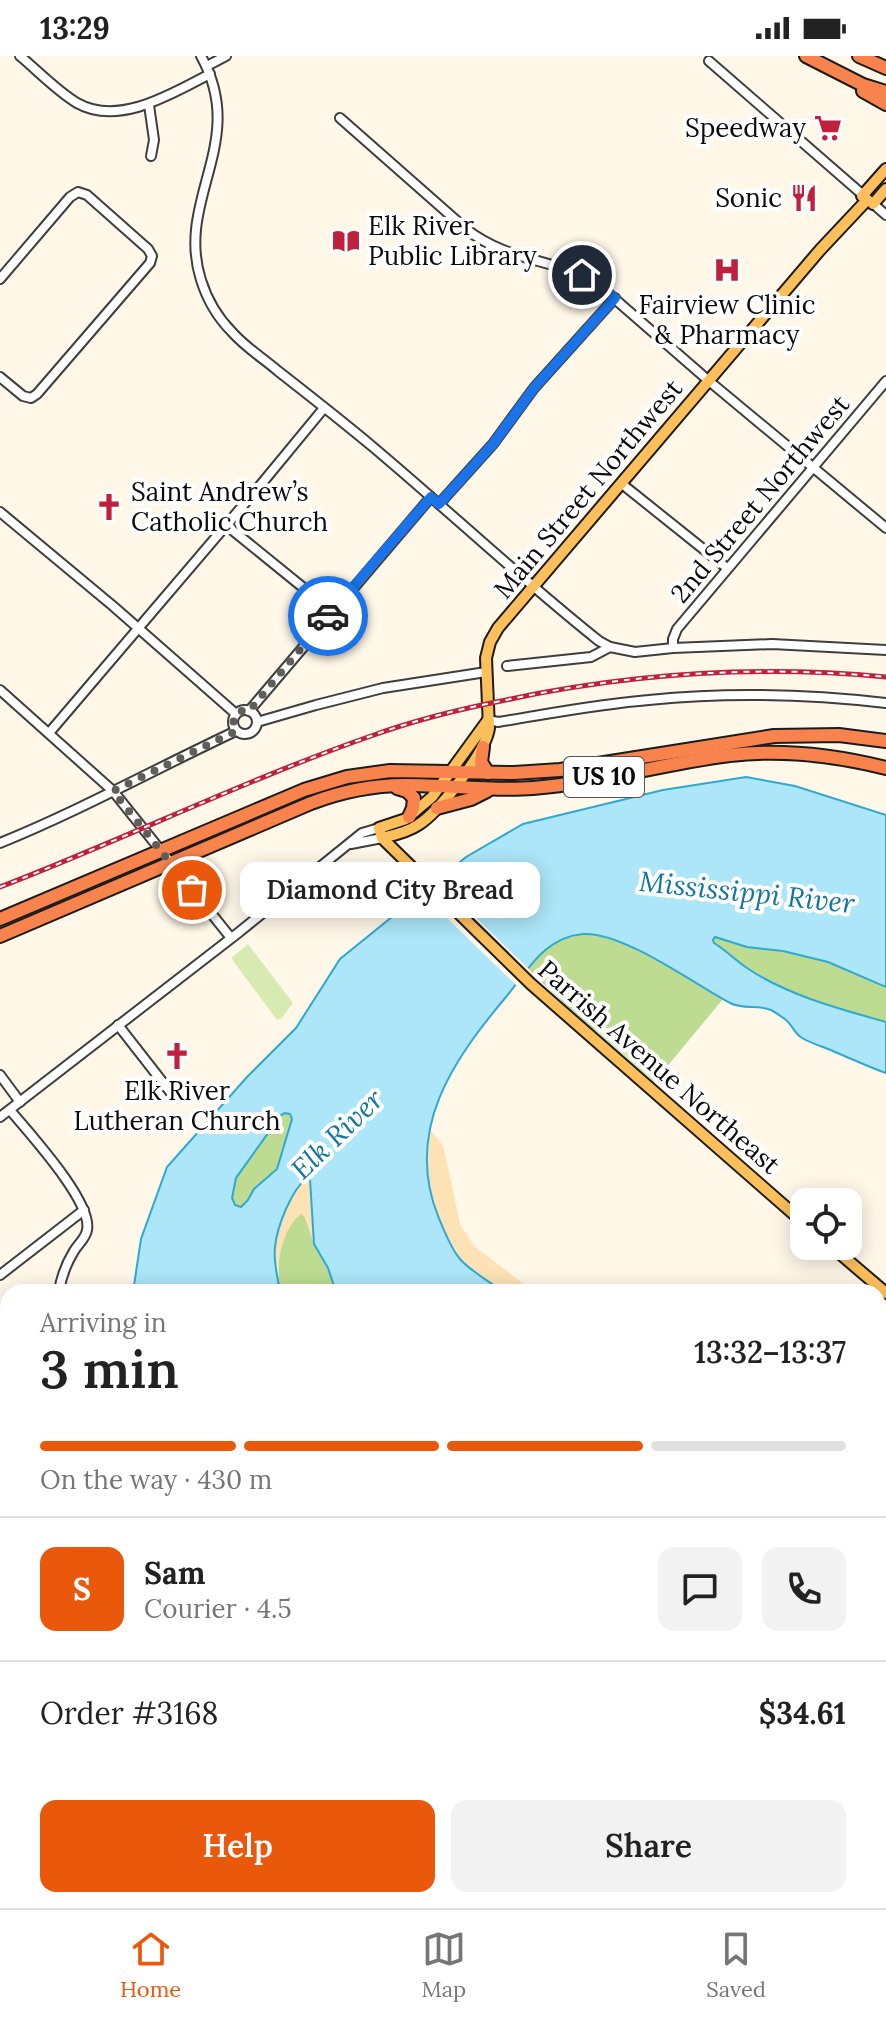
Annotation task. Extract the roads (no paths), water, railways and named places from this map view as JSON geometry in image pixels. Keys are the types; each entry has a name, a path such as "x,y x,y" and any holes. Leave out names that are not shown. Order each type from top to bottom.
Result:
{"highway":[{"path":"859,56 886,68"},
{"path":"810,58 863,85 886,92"},
{"path":"810,58 886,104"},
{"name":"US 10","path":"0,919 291,795 331,781 390,771 457,774 551,771 774,736 839,735 886,741"},
{"path":"483,747 481,762 488,773"},
{"name":"US 10","path":"0,936 320,800 364,789 390,786 491,790 556,785 703,759 753,754 818,755 886,768"},
{"path":"390,786 407,791 414,798 409,817"},
{"path":"437,808 491,790"}],"main road":[{"name":"Main Street Northwest","path":"380,833 404,832 417,826 437,808 447,787 483,747 488,736 486,658 494,635 867,200 886,169"},
{"name":"Main Street Northwest","path":"867,200 886,189"},
{"name":"Main Street Northwest","path":"457,774 488,720"},
{"name":"Main Street Northwest","path":"380,833 409,817 447,787"},
{"path":"397,853 404,832"},
{"name":"Parrish Avenue Northeast","path":"380,833 531,984 790,1211"},
{"path":"847,1260 875,1284"}],"street":[{"path":"20,56 74,101 104,111 149,105 226,56"},
{"path":"201,56 217,98 219,126 195,230 198,268 209,301 238,338 431,497 533,587 610,647 635,652 804,644 886,650"},
{"path":"709,61 886,215"},
{"path":"149,105 154,140 151,156"},
{"path":"340,118 476,236 497,249 559,266 593,280 886,528"},
{"path":"0,279 70,197 78,192 87,195 152,256 150,263 37,394 31,398 23,396 0,377"},
{"path":"439,504 493,444 534,388 615,298"},
{"name":"2nd Street Northwest","path":"673,648 677,629 886,381"},
{"path":"49,733 324,408"},
{"path":"622,484 727,568"},
{"path":"249,711 431,497"},
{"path":"0,512 236,714"},
{"path":"226,525 332,611"},
{"path":"507,666 591,657 610,647"},
{"path":"257,722 383,688 486,672"},
{"path":"488,720 498,722 611,704 680,697 771,695 886,703"},
{"path":"2,696 49,733 113,791 231,938"},
{"path":"0,843 63,817 236,731 252,732 256,717 244,710 236,714 233,723 236,731"},
{"name":"Main Street Northwest","path":"0,1117 362,833 380,833"},
{"path":"118,1025 175,1098"},
{"path":"0,1075 20,1102"},
{"path":"10,1110 63,1176 84,1210 87,1231 68,1262 60,1284"},
{"path":"0,1275 84,1210"}],"water":[{"path":"746,777 795,786 886,815 886,987 828,962 783,951 747,947 715,937 713,940 745,967 765,979 816,1001 886,1022 886,1073 802,1038 786,1020 771,1010 730,1003 658,960 617,941 599,935 570,936 538,956 486,1021 452,1071 439,1098 431,1126 427,1154 429,1184 438,1216 460,1259 492,1284 333,1284 314,1244 310,1179 307,1178 290,1200 276,1239 279,1284 134,1284 141,1239 167,1167 247,1077 296,1028 340,959 466,857 523,824 663,790","holes":["290,1114 292,1119 277,1169 254,1189 241,1207 235,1205 232,1198 236,1178 281,1115"]}],"railway":[{"path":"0,887 324,753 455,711 601,683 695,674 790,672 886,677"}],"place":[{"name":"Speedway","path":"828,128"},
{"name":"Sonic","path":"804,198"},
{"name":"Elk River Public Library","path":"346,241"},
{"name":"Fairview Clinic & Pharmacy","path":"727,270"},
{"name":"Saint Andrew’s Catholic Church","path":"109,507"},
{"name":"Diamond City Bread","path":"192,890"},
{"name":"Elk River Lutheran Church","path":"177,1056"}],"water label":[{"name":"Mississippi River","path":"747,892"},
{"name":"Elk River","path":"337,1134"}]}
